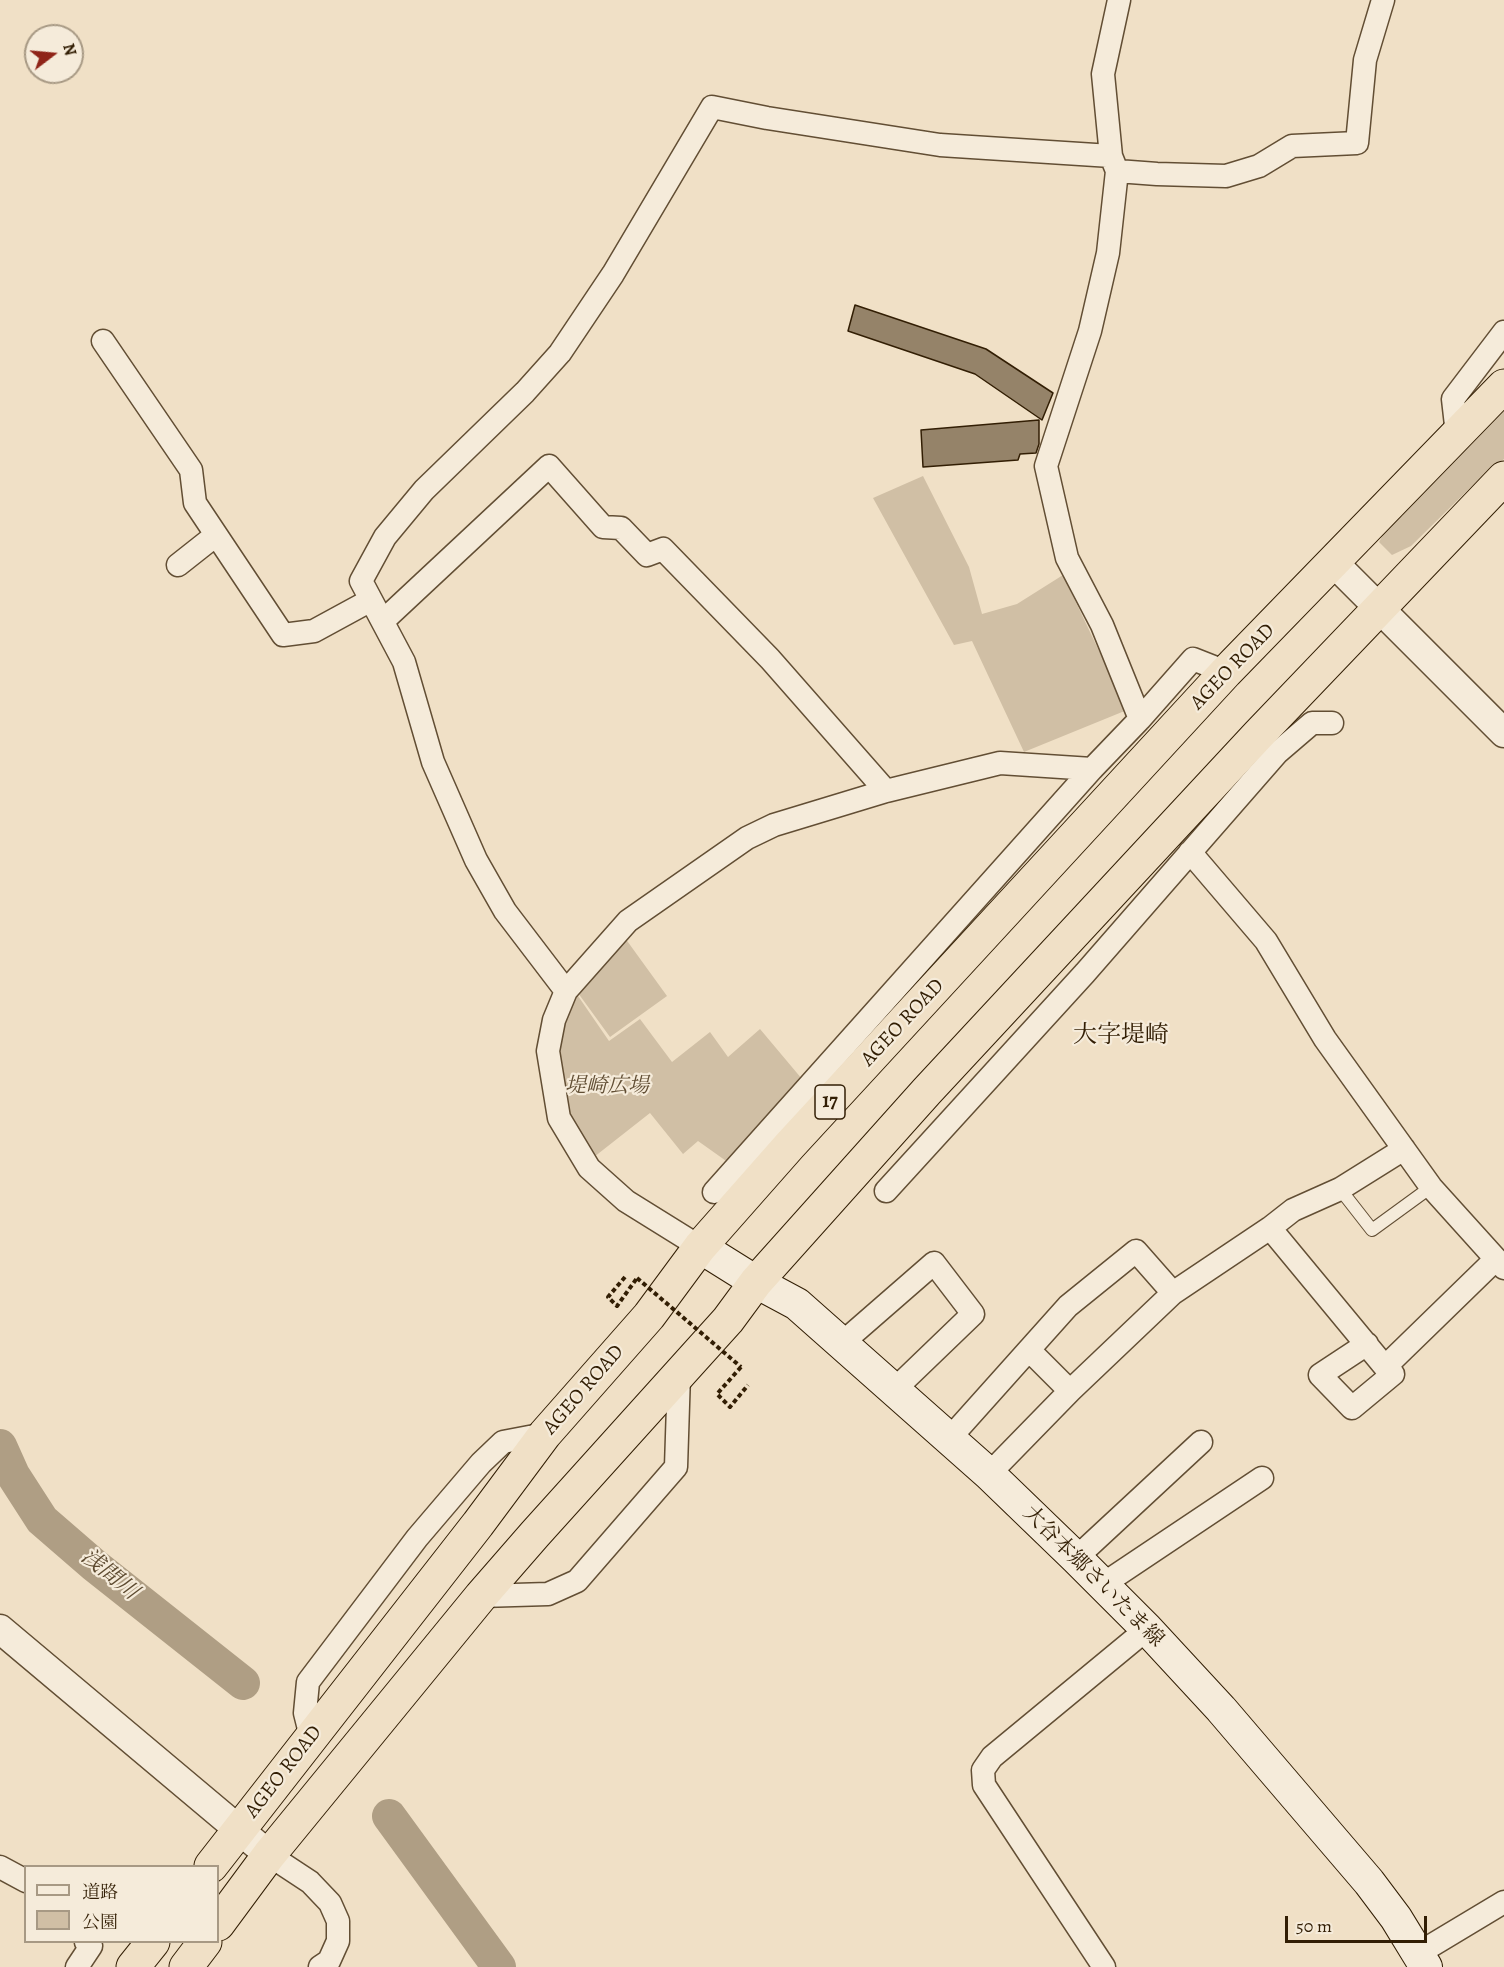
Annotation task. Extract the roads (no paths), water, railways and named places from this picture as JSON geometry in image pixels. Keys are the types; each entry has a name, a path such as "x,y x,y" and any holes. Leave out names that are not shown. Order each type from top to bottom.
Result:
{"highway":[{"name":"AGEO ROAD","path":"212,1865 478,1524 545,1434 649,1316 783,1133 1504,386"},
{"name":"AGEO ROAD","path":"219,1923 269,1855 482,1596 728,1320 756,1282 927,1090 1268,744 1380,609 1504,478"},
{"path":"133,1967 151,1943"},
{"path":"186,1967 204,1943"}],"main road":[{"name":"大谷本郷さいたま線","path":"700,1247 756,1282 797,1304 989,1474 1076,1558 1147,1629 1221,1710 1369,1882 1422,1960"}],"street":[{"path":"1119,0 1103,74 1114,163 1108,253 1090,331 1046,466 1067,558 1102,625 1140,719"},
{"path":"566,991 505,911 476,860 434,762 404,662 361,581 385,537 424,490 525,392 560,352 613,274 712,107 767,118 940,145 1114,163 1157,174 1226,176 1259,166 1293,146 1357,143 1365,60 1383,0"},
{"path":"1458,434 1454,399 1504,332"},
{"path":"103,341 191,470 195,502 283,635 314,631 371,600"},
{"path":"383,621 549,466 603,526 621,528 648,555 663,549 770,659 886,791"},
{"path":"178,565 216,535"},
{"path":"1334,563 1504,734"},
{"path":"714,1192 783,1133 1092,769 1193,659 1226,672"},
{"path":"886,1191 1085,973 1190,852 1268,744 1312,723 1332,723"},
{"path":"700,1247 626,1201 590,1168 559,1118 548,1051 554,1020 566,991 628,921 747,838 774,825 886,791 1000,763 1092,769"},
{"path":"1190,852 1266,941 1325,1039 1431,1186 1500,1264 1385,1366"},
{"path":"927,1090 969,1100"},
{"path":"989,1474 1070,1391 1173,1293 1293,1210 1340,1189 1404,1149"},
{"path":"1270,1228 1393,1374 1352,1408 1320,1375 1367,1344"},
{"path":"949,1439 1068,1306 1136,1251 1173,1293"},
{"path":"840,1344 934,1263 973,1314 893,1391"},
{"path":"1029,1350 1070,1391"},
{"path":"482,1596 548,1594 577,1581 676,1467 679,1374"},
{"path":"1076,1558 1201,1442"},
{"path":"1102,1585 1262,1478"},
{"path":"0,1629 269,1855 310,1882 330,1903 338,1921 338,1941 329,1961 320,1967"},
{"path":"1104,1967 984,1785 982,1770 992,1757 1147,1629"},
{"path":"0,1868 24,1880"},
{"path":"1422,1960 1504,1902"},
{"path":"77,1967 91,1946 88,1943"}],"lane":[{"path":"1340,1189 1372,1230 1431,1186"}],"waterway":[{"name":"浅間川","path":"0,1446 13,1475 42,1520 94,1565 243,1683"},
{"name":"浅間川","path":"389,1816 499,1967"}],"district":[{"name":"大字堤崎","path":"1121,1036"}],"park label":[{"name":"堤崎広場","path":"607,1087"}]}
